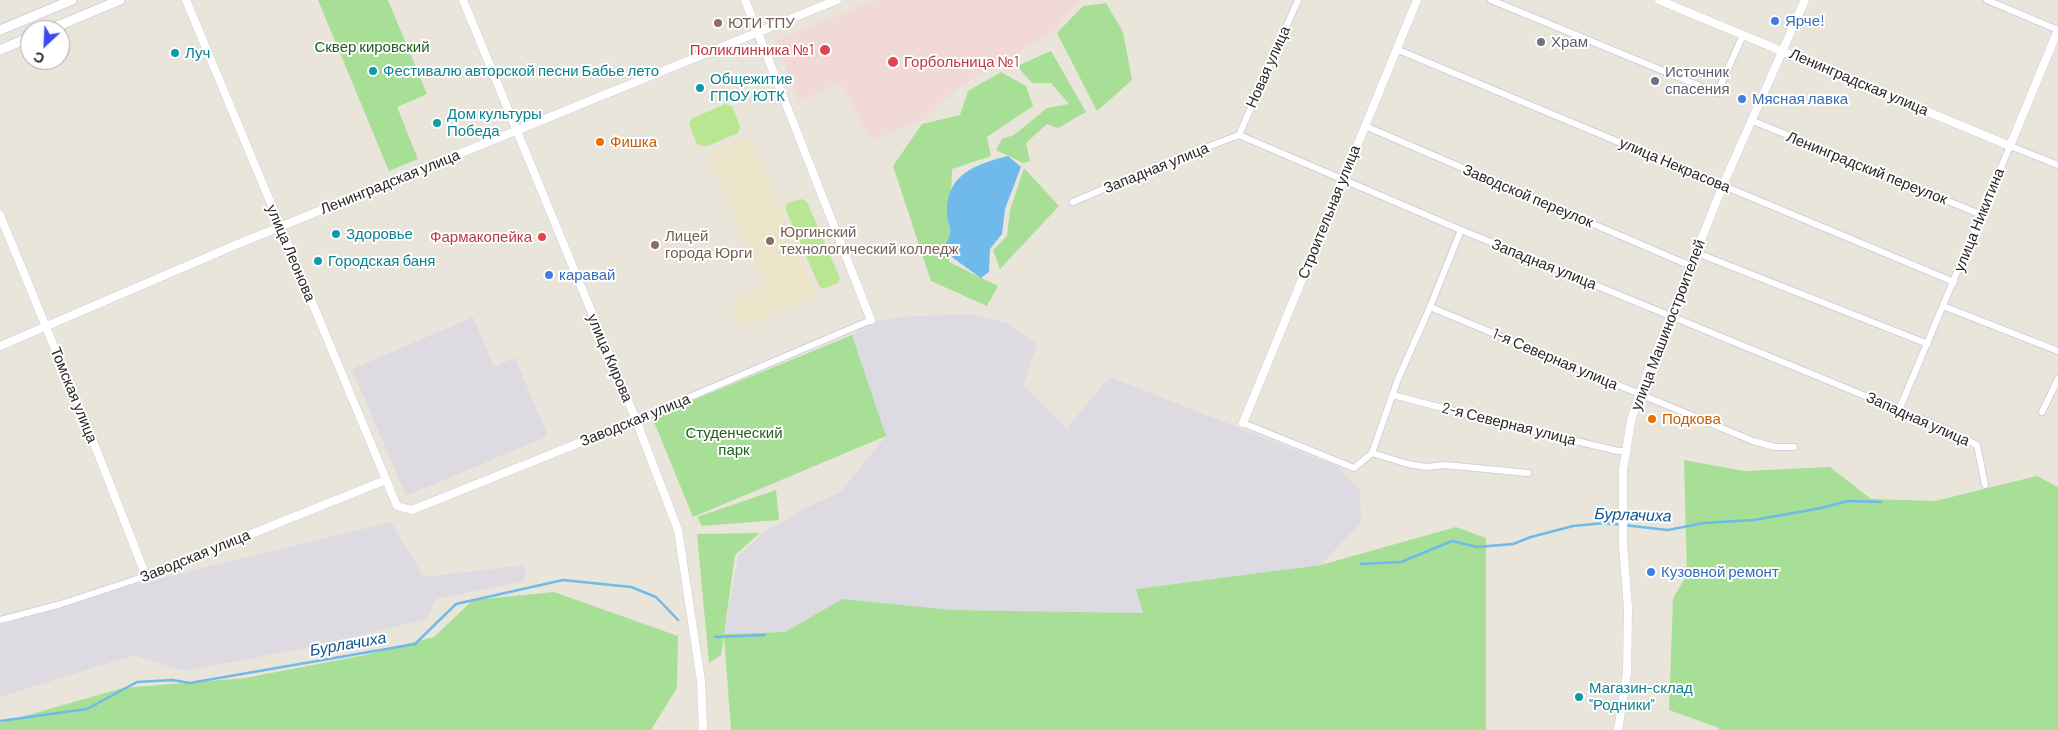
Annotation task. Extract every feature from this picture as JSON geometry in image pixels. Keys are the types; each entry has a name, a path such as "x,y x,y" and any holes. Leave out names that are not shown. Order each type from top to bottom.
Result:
{"main road":[{"path":"0,30 72,0"},
{"path":"70,21 120,0"},
{"path":"0,50 20,41"}],"street":[{"name":"улица Леонова","path":"186,0 397,506"},
{"name":"улица Кирова","path":"463,0 636,420 680,538 701,681 703,730"},
{"path":"745,0 871,320"},
{"name":"Ленинградская улица","path":"0,346 281,227 837,0"},
{"name":"Новая улица","path":"1239,135 1298,0"},
{"name":"Строительная улица","path":"1243,423 1417,0"},
{"path":"1491,0 1718,93 1744,34"},
{"name":"Ленинградская улица","path":"1659,0 2058,165"},
{"name":"улица Машиностроителей","path":"1618,730 1627,673 1628,608 1623,544 1624,451 1639,395 1670,317 1723,185 1805,0"},
{"path":"1987,0 2058,30"},
{"name":"улица Никитина","path":"1899,410 2058,30"},
{"name":"улица Некрасова","path":"1396,49 1954,282"},
{"name":"Ленинградский переулок","path":"1753,121 1982,215"},
{"name":"Заводской переулок","path":"1365,126 1691,266"},
{"name":"Западная улица","path":"1073,202 1160,165 1239,135 1670,317 1941,427 1977,445 1985,485"},
{"name":"Томская улица","path":"0,215 146,576"},
{"path":"1243,423 1354,468 1372,453 1394,395 1398,379 1461,230"},
{"path":"1697,253 1928,344"},
{"path":"1943,306 2058,351"},
{"name":"1-я Северная улица","path":"1430,307 1753,441 1775,447 1794,447"},
{"name":"Заводская улица","path":"397,506 412,510 636,420 871,320"},
{"path":"2042,412 2058,379"},
{"name":"2-я Северная улица","path":"1394,395 1492,422 1624,451"},
{"path":"1372,453 1408,464 1426,467 1445,465 1528,473"},
{"name":"Заводская улица","path":"0,620 86,596 146,576 386,480"}],"shaded area":[{"name":"Горбольница №1","path":"876,0 1080,0 1054,31 955,90 924,120 871,140 840,83 799,101 775,41"},
{"name":"Юргинский технологический колледж","path":"750,136 817,296 741,328 731,301 765,286 707,153"},
{"path":"971,314 1006,323 1037,344 1023,385 1067,428 1110,377 1338,467 1360,490 1361,522 1321,565 1137,589 1144,613 952,610 842,599 785,632 724,634 738,556 763,533 804,509 840,492 886,436 852,335 869,323 899,317"},
{"path":"473,317 494,366 515,358 548,436 406,496 352,369"},
{"path":"391,522 424,577 525,565 525,581 436,599 427,619 311,647 184,671 134,655 0,697 0,625 113,590"}],"green space":[{"name":"Сквер кировский","path":"318,0 388,0 427,94 397,107 418,159 389,171"},
{"path":"1106,3 1123,32 1132,80 1097,111 1057,33 1083,6"},
{"path":"1051,51 1086,112 1058,128 1047,124 1026,143 1030,161 1023,163 996,150 1002,139 1014,135 1047,108 1069,104 1051,83 1032,83 1017,66"},
{"path":"1001,72 1026,86 1033,106 987,137 991,156 952,169 949,262 998,286 987,306 931,281 893,166 922,124 960,115 968,91"},
{"path":"725,104 732,106 740,126 738,133 705,147 697,144 689,125 691,119"},
{"path":"1024,168 1059,206 1000,269 993,250 1007,236 1010,210"},
{"path":"802,199 807,202 840,278 838,283 824,289 819,286 785,208 787,203"},
{"name":"Студенческий парк","path":"852,335 886,436 693,517 652,417"},
{"path":"1684,460 1744,471 1830,467 1871,499 1935,501 2037,476 2058,487 2058,730 1719,730 1719,728 1669,710 1673,598 1687,575"},
{"path":"776,490 779,520 702,526 697,517"},
{"path":"1456,527 1486,538 1486,729 1488,730 731,730 724,636 721,655 709,663 697,534 760,533 735,555 724,634 785,632 842,599 952,610 1143,613 1136,589 1321,565"},
{"path":"554,592 678,636 677,688 651,730 0,730 0,723 123,688 245,678 365,655 434,637 473,600"}],"water":[{"path":"1008,156 1021,167 1005,209 1002,234 990,249 989,272 981,278 953,258 946,244 950,234 947,216 948,198 958,179 966,172 985,163"}],"waterway":[{"name":"Бурлачиха","path":"1361,564 1401,562 1452,541 1477,547 1513,544 1531,537 1573,526 1605,523 1668,530 1704,523 1754,520 1821,508 1848,501 1881,502"},
{"name":"Бурлачиха","path":"0,721 87,709 137,682 172,680 190,683 415,644 456,604 563,580 631,587 656,597 678,620"},
{"name":"Бурлачиха","path":"715,637 765,635"}],"place":[{"name":"Ярче!","path":"1775,21"},
{"name":"ЮТИ ТПУ","path":"718,23"},
{"name":"Храм","path":"1541,42"},
{"name":"Поликлинника №1","path":"825,50"},
{"name":"Луч","path":"175,53"},
{"name":"Горбольница №1","path":"893,62"},
{"name":"Фестивалю авторской песни Бабье лето","path":"373,71"},
{"name":"Источник спасения","path":"1655,81"},
{"name":"Общежитие ГПОУ ЮТК","path":"700,88"},
{"name":"Мясная лавка","path":"1742,99"},
{"name":"Дом культуры Победа","path":"437,123"},
{"name":"Фишка","path":"600,142"},
{"name":"Здоровье","path":"336,234"},
{"name":"Фармакопейка","path":"542,237"},
{"name":"Юргинский технологический колледж","path":"770,241"},
{"name":"Лицей города Юрги","path":"655,245"},
{"name":"Городская баня","path":"318,261"},
{"name":"каравай","path":"549,275"},
{"name":"Подкова","path":"1652,419"},
{"name":"Кузовной ремонт","path":"1651,572"},
{"name":"Магазин-склад \"Родники\"","path":"1579,697"}]}
